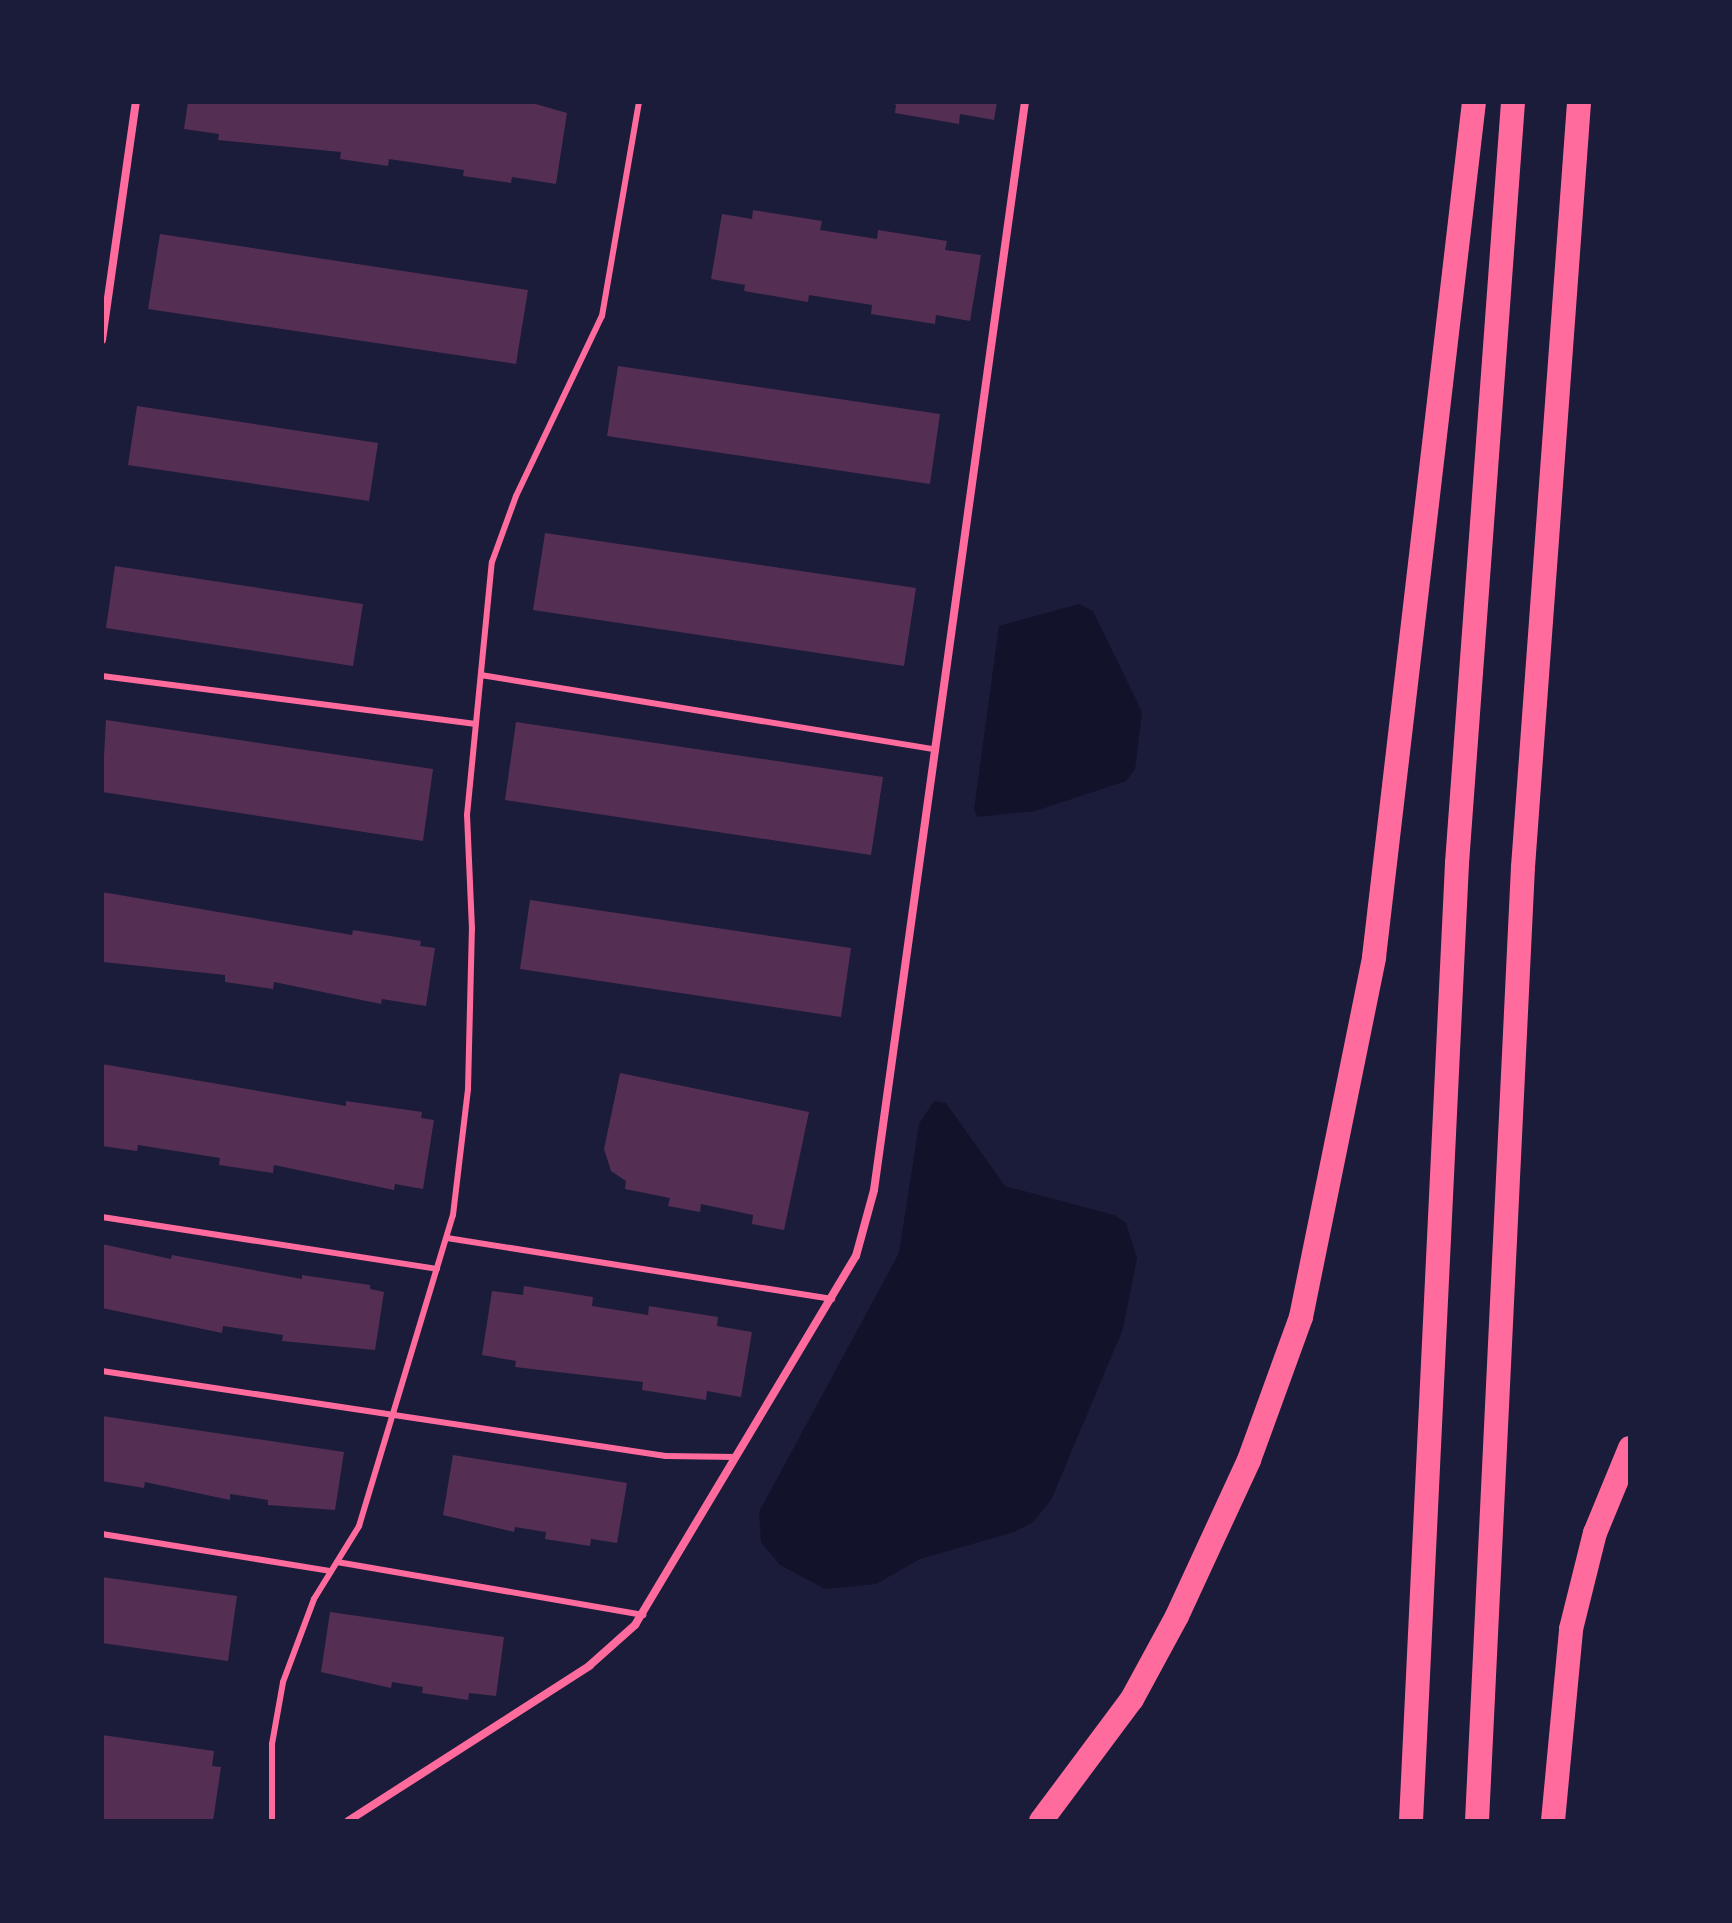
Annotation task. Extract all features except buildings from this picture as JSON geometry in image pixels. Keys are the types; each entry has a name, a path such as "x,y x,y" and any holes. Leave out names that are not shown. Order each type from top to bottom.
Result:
{"highway":[{"path":"1041,1821 1132,1699 1177,1616 1249,1460 1301,1317 1338,1154 1374,957 1474,102"},
{"path":"1411,1821 1456,879 1513,102"},
{"path":"1477,1821 1523,867 1579,102"},
{"path":"1553,1814 1571,1629 1581,1581 1630,1448"}],"street":[{"path":"102,340 136,102"},
{"path":"348,1821 589,1666 643,1615 856,1256 874,1190 1025,102"}],"lane":[{"path":"272,1821 276,1710 314,1599 359,1526 447,1238 468,1089 472,929 467,815 492,562 516,496 602,316 639,102"},
{"path":"481,675 935,749"},
{"path":"102,676 476,724"},
{"path":"102,1217 437,1269"},
{"path":"447,1238 832,1299"},
{"path":"102,1371 666,1456 738,1457"},
{"path":"102,1534 331,1571"},
{"path":"337,1562 643,1615"}],"shaded area":[{"path":"1079,604 1093,611 1142,712 1135,769 1126,781 1035,811 978,817 974,810 999,626"},
{"path":"934,1101 946,1103 1005,1186 1114,1215 1126,1223 1137,1258 1123,1329 1051,1500 1033,1522 1014,1532 920,1559 876,1584 825,1589 780,1565 761,1542 759,1512 899,1253 919,1124"}]}
